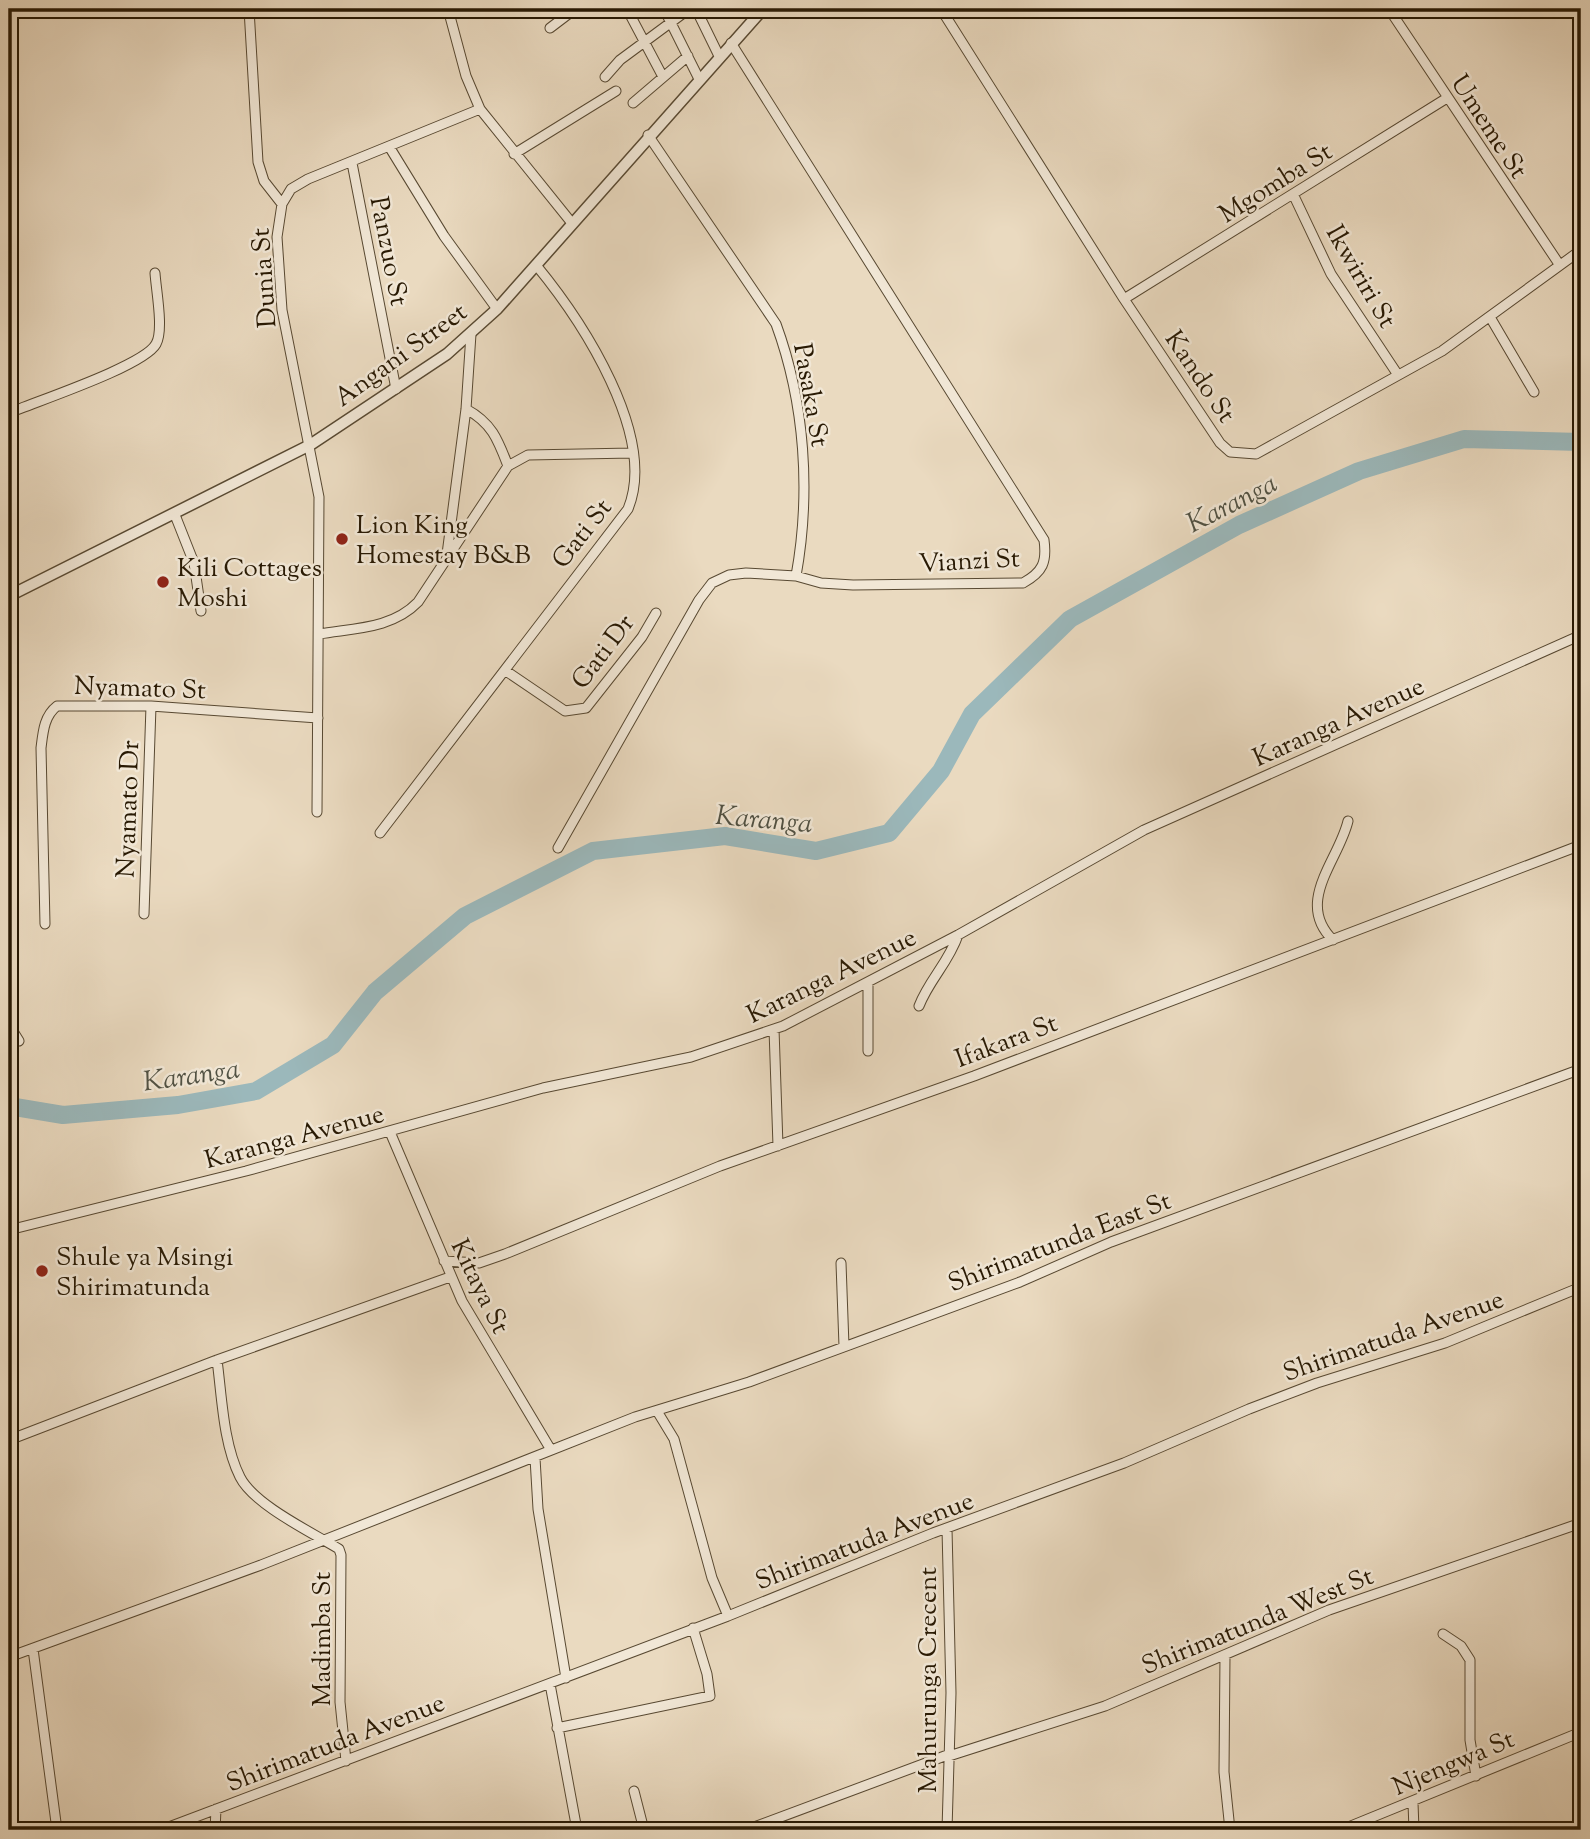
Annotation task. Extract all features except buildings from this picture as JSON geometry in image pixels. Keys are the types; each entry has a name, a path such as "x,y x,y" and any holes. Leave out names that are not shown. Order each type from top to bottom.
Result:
{"street":[{"path":"249,9 258,162 264,181 282,204"},
{"path":"448,9 466,76 480,109 571,222"},
{"path":"550,28 575,9"},
{"path":"627,9 663,76"},
{"path":"664,9 699,79"},
{"path":"605,78 620,60 670,20 689,9"},
{"path":"696,9 719,56"},
{"name":"Angani Street","path":"9,596 310,445 396,389 471,334 497,309 571,222 763,9"},
{"name":"Kando St","path":"941,9 1124,299 1220,443 1230,452 1256,454 1442,351 1581,250"},
{"name":"Umeme St","path":"1390,9 1447,99 1559,264"},
{"name":"Vianzi St","path":"558,848 699,600 712,583 729,575 746,573 796,576 821,583 853,585 1023,583 1037,576 1044,566 1044,540 731,43"},
{"path":"633,103 688,56"},
{"path":"514,154 616,91"},
{"name":"Mgomba St","path":"1124,299 1447,99"},
{"name":"Dunia St","path":"310,445 279,282 278,218 282,204 291,189 480,109"},
{"name":"Pasaka St","path":"649,135 776,324 787,356 797,400 803,463 803,518 796,576"},
{"name":"Panzuo St","path":"390,148 444,236 497,309"},
{"name":"Panzuo St","path":"352,163 396,389"},
{"name":"Ikwiriri St","path":"1294,196 1331,274 1398,376"},
{"name":"Gati St","path":"380,833 628,509 635,494 632,453 623,407 613,382 555,288 536,265"},
{"path":"9,413 123,367 149,352 156,345 160,333 155,273"},
{"path":"1490,317 1534,392"},
{"path":"447,556 466,409 471,334"},
{"path":"466,409 489,424 497,435 508,466"},
{"path":"310,445 319,497 317,812"},
{"path":"319,634 385,624 405,616 418,602 508,466 528,455 632,453"},
{"path":"175,515 194,563 201,611"},
{"name":"Gati Dr","path":"506,671 565,711 586,708 642,637 656,613"},
{"name":"Karanga Avenue","path":"9,1230 390,1132 542,1088 691,1057 774,1029 958,935 1143,830 1581,635"},
{"name":"Nyamato St","path":"45,924 41,748 49,712 57,706 151,706 318,718"},
{"name":"Nyamato Dr","path":"145,914 151,706"},
{"path":"1333,940 1319,922 1320,887 1325,868 1345,834 1348,821"},
{"name":"Ifakara St","path":"444,1261 479,1263 505,1254 720,1166 974,1076 1581,845"},
{"path":"919,1006 929,985 947,963 958,935"},
{"path":"868,982 868,1051"},
{"path":"9,1025 19,1041"},
{"path":"774,1029 778,1146"},
{"name":"Shirimatunda East St","path":"9,1657 322,1541 551,1450 1020,1282 1111,1242 1581,1069"},
{"name":"Kitaya St","path":"390,1132 450,1278 487,1347 551,1450"},
{"path":"841,1263 844,1346"},
{"path":"9,1440 216,1360 450,1278"},
{"name":"Shirimatuda Avenue","path":"161,1830 566,1678 1124,1463 1261,1405 1445,1343 1581,1287"},
{"name":"Madimba St","path":"216,1360 233,1455 240,1478 253,1493 322,1541 340,1549 340,1702 345,1761"},
{"path":"657,1411 674,1439 712,1578 728,1616"},
{"path":"535,1458 541,1536 566,1678"},
{"name":"Shirimatunda West St","path":"746,1830 950,1755 1105,1706 1329,1610 1433,1571 1581,1523"},
{"name":"Mahurunga Crecent","path":"947,1529 950,1755 947,1830"},
{"path":"557,1728 710,1696 707,1674 693,1628"},
{"path":"1443,1634 1461,1646 1470,1660 1470,1740 1476,1776"},
{"path":"33,1649 57,1830"},
{"path":"1225,1655 1224,1772 1230,1830"},
{"path":"550,1684 577,1830"},
{"name":"Njengwa St","path":"1341,1830 1581,1732"},
{"path":"634,1791 644,1830"},
{"path":"1413,1802 1414,1830"},
{"path":"215,1830 216,1809"}],"waterway":[{"name":"Karanga","path":"9,1106 63,1115 178,1105 256,1091 333,1045 375,992 465,916 593,851 725,836 816,851 889,833 941,771 972,714 1070,619 1239,525 1359,471 1464,439 1581,442"}],"place":[{"name":"Lion King Homestay B&B","path":"342,539"},
{"name":"Kili Cottages Moshi","path":"163,582"},
{"name":"Shule ya Msingi Shirimatunda","path":"42,1271"}]}
